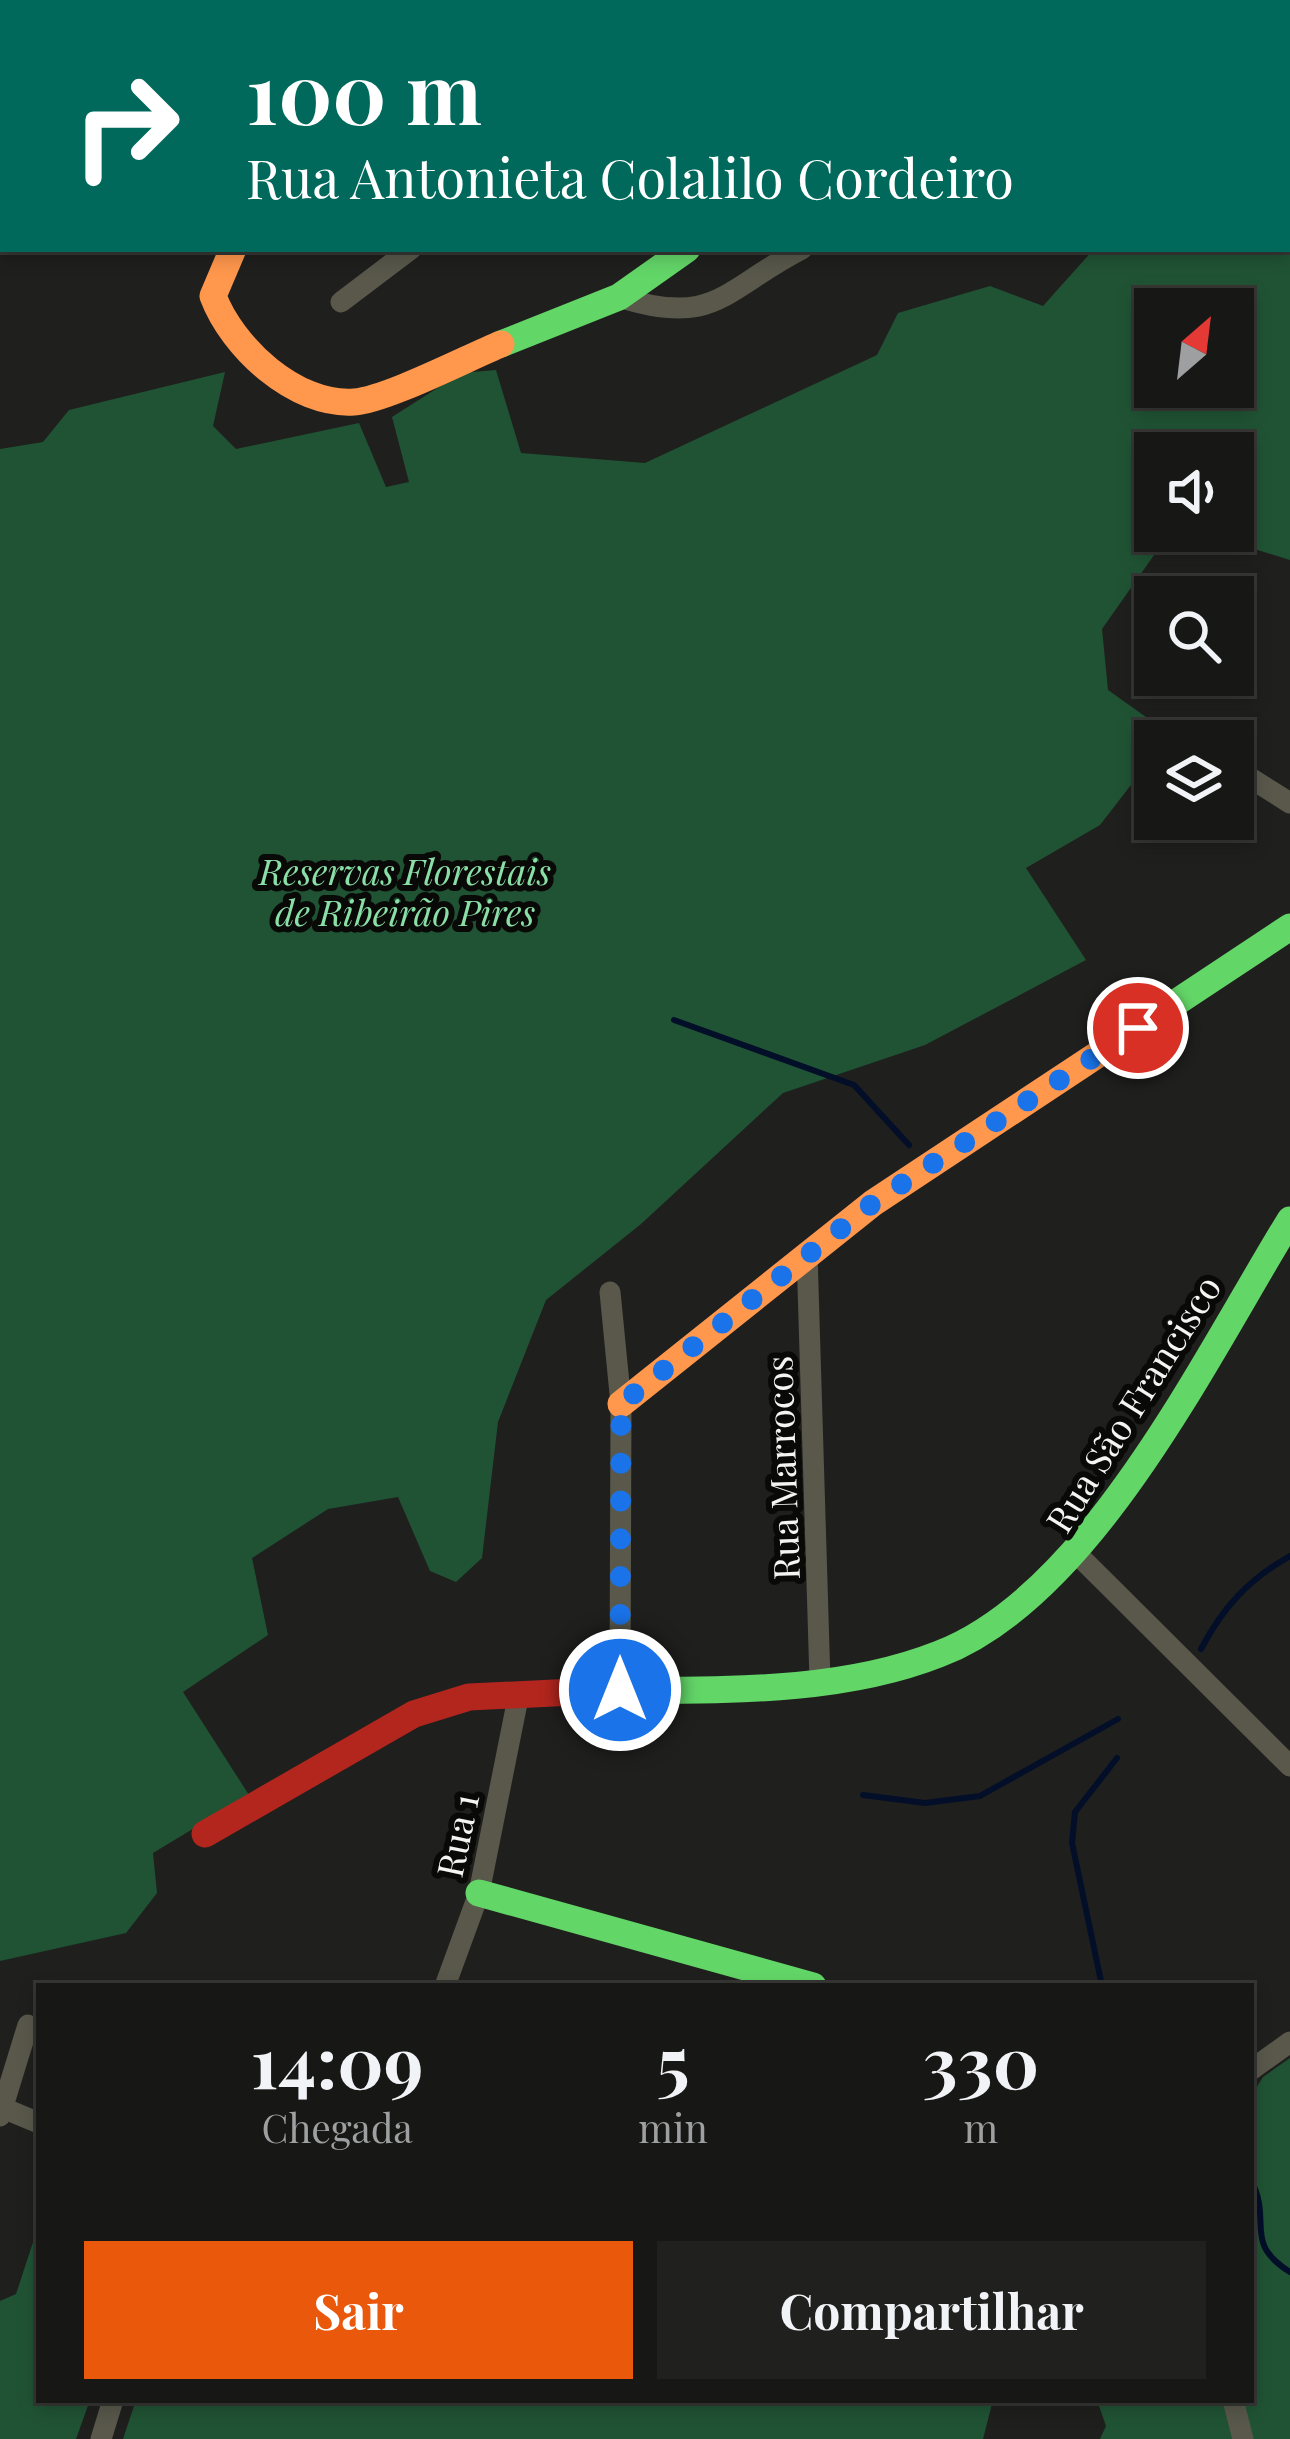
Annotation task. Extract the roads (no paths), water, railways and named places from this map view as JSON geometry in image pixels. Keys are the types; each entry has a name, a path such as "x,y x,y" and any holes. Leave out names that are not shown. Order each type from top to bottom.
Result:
{"street":[{"path":"232,252 213,296 227,332 253,356 338,400 374,398 620,297 683,252"},
{"path":"341,302 407,252"},
{"path":"620,297 677,312 699,309 797,252"},
{"path":"1254,780 1290,803"},
{"path":"621,1404 873,1203 1290,927"},
{"name":"Rua São Francisco","path":"205,1834 414,1714 469,1697 820,1681 924,1658 983,1634 1050,1588 1079,1556 1290,1220"},
{"name":"Rua Marrocos","path":"807,1253 820,1681"},
{"path":"610,1292 621,1404 620,1690"},
{"path":"1079,1556 1290,1766"},
{"name":"Rua 1","path":"446,1983 479,1893 519,1693"},
{"path":"479,1893 802,1983"},
{"path":"28,2025 2,2112 36,2122"},
{"path":"1254,2069 1290,2042"},
{"path":"101,2439 112,2403"},
{"path":"1234,2403 1243,2439"}],"waterway":[{"path":"674,1020 854,1085 909,1145"},
{"path":"1201,1649 1238,1595 1290,1556"},
{"path":"863,1795 925,1803 980,1796 1118,1719"},
{"path":"1101,1983 1072,1843 1075,1812 1117,1758"},
{"path":"1254,2188 1262,2241 1275,2261 1290,2272"}],"park label":[{"name":"Reservas Florestais de Ribeirão Pires","path":"405,890"}]}
